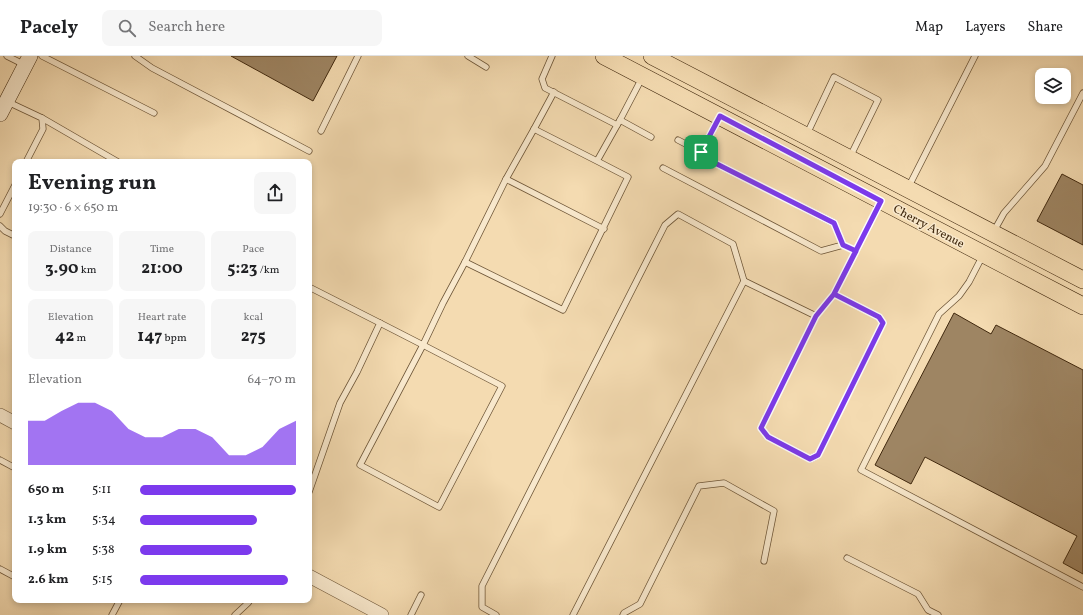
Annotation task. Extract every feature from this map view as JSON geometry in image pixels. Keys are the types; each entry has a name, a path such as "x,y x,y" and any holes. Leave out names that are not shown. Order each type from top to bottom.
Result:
{"main road":[{"name":"Cherry Avenue","path":"604,56 1083,306"},
{"name":"Cherry Avenue","path":"652,56 1083,280"},
{"path":"3,108 27,60"}],"street":[{"path":"0,416 12,422"},
{"path":"312,578 382,615"}],"lane":[{"path":"7,56 27,60"},
{"path":"42,56 154,113"},
{"path":"135,56 152,68 309,151"},
{"path":"322,132 358,56"},
{"path":"468,56 486,67"},
{"path":"552,56 542,79 545,88 651,137"},
{"path":"908,188 975,56"},
{"path":"597,161 643,76"},
{"path":"806,136 834,77 878,100 849,159"},
{"path":"312,289 423,345 502,386 439,507 360,465 423,345 506,179 554,92"},
{"path":"993,233 1004,213 1045,166 1083,93"},
{"path":"3,108 42,118 113,159"},
{"path":"701,152 720,116"},
{"path":"28,159 43,129 42,118"},
{"path":"465,262 563,310 604,229 628,177 534,129"},
{"path":"678,140 701,152 705,158 834,223 843,245"},
{"path":"663,168 821,251 843,245 856,251"},
{"path":"506,179 604,229"},
{"path":"0,214 12,191"},
{"path":"834,294 879,317 883,323 818,455 810,459 768,437 761,428 816,316 834,294 881,201"},
{"path":"496,615 482,607 482,586 665,225 678,214 733,244 744,281 573,615"},
{"path":"0,226 12,234"},
{"path":"984,254 969,282 959,296 939,314 861,470 1083,587"},
{"path":"744,281 816,316"},
{"path":"312,483 340,402 357,372 380,323"},
{"path":"0,460 12,466"},
{"path":"623,615 640,604 699,486 724,483 774,511 764,561"},
{"path":"847,558 918,594 928,610 938,615"},
{"path":"0,569 12,575"},
{"path":"411,615 421,594"},
{"path":"112,615 118,603"},
{"path":"235,615 248,603"}],"building":[{"path":"231,56 337,56 313,101"},
{"path":"1062,174 1083,185 1083,245 1037,221"},
{"path":"954,313 991,334 996,325 1083,370 1083,574 1063,563 1077,536 925,457 911,484 875,465"}],"route":[{"path":"701,152 705,158 834,223 843,245 856,251 834,294 816,316 761,428 768,437 810,459 818,455 883,323 879,317 834,294 881,201 720,116 701,152"}]}
